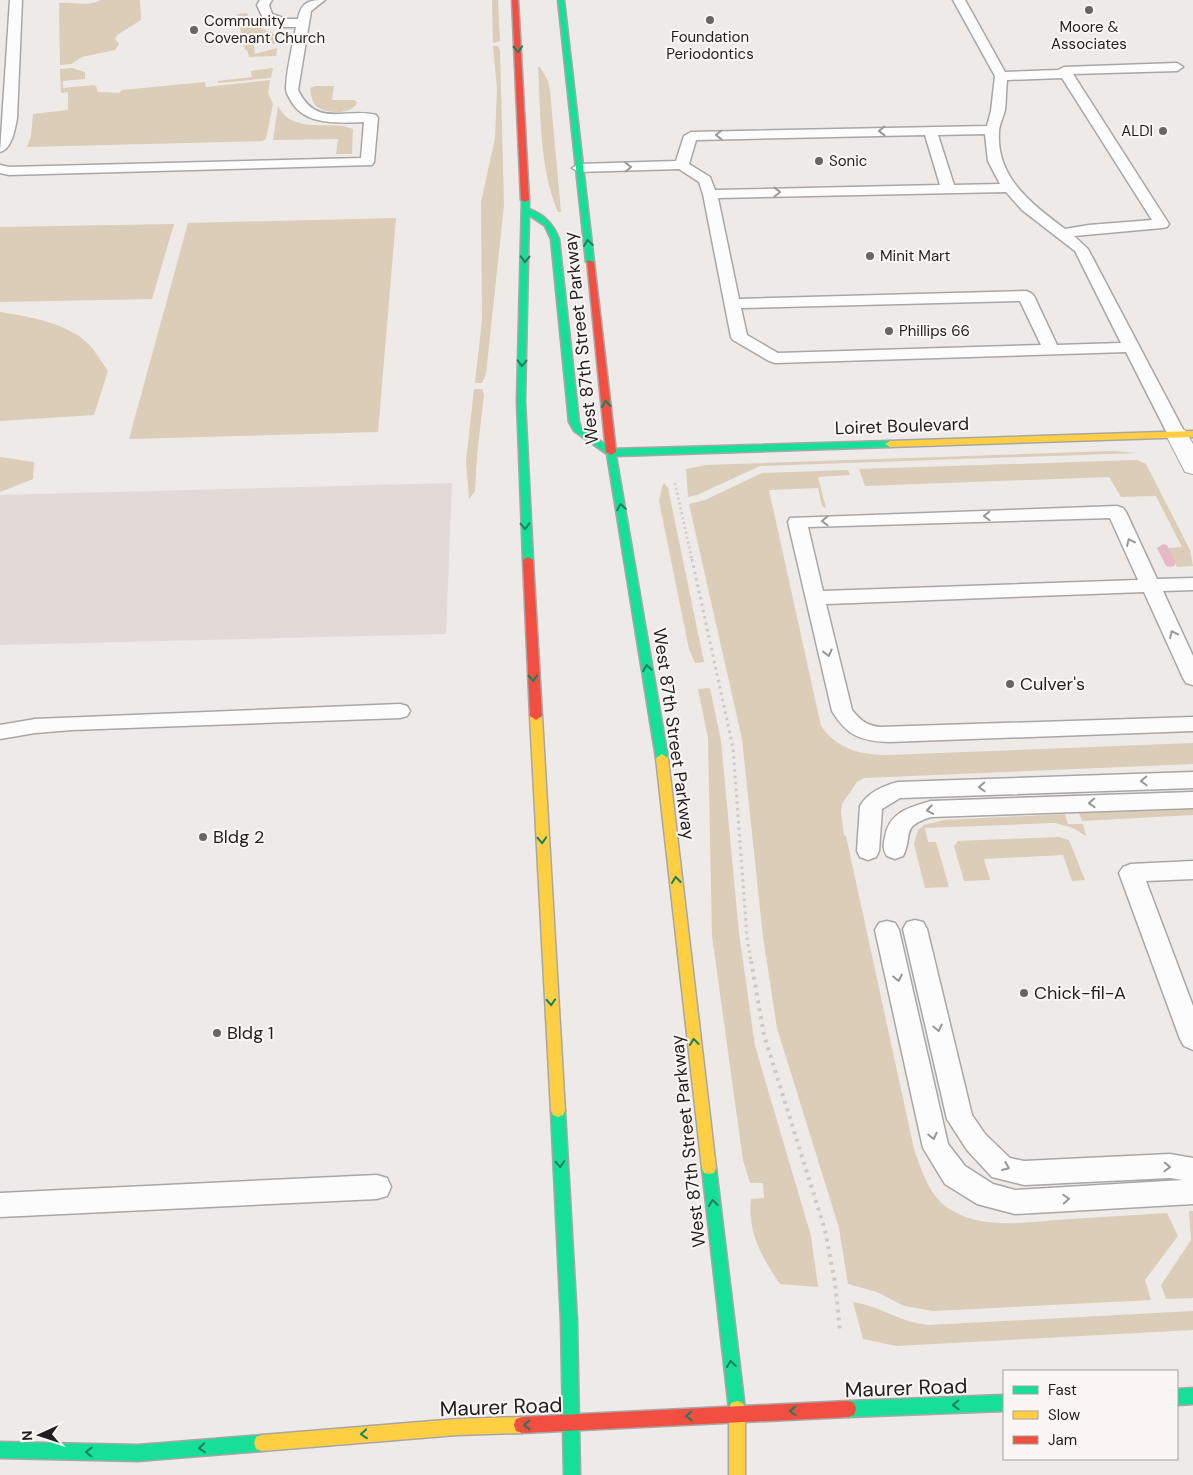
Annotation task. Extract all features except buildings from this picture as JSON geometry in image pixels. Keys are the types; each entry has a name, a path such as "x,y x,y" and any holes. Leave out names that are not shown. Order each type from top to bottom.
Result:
{"main road":[{"path":"515,0 526,211 521,402 525,522 569,1321 572,1475"},
{"name":"West 87th Street Parkway","path":"561,0 611,453 661,750 737,1413 737,1475"},
{"path":"526,211 545,218 552,226 555,239 574,422 577,430 611,453"},
{"name":"Loiret Boulevard","path":"611,453 1185,434"},
{"path":"1178,1397 1193,1396"},
{"name":"Maurer Road","path":"0,1450 138,1453 457,1427 570,1423 737,1413 1003,1403"}],"street":[{"path":"1185,434 1193,467"}],"lane":[{"path":"0,148 8,131 10,118 16,0"},
{"path":"266,0 264,5 267,16 284,24 303,23"},
{"path":"0,169 9,171 367,162 371,118 334,119 316,116 305,111 296,102 292,90 305,11 309,5 319,0"},
{"path":"959,0 1001,76 998,111 992,130 995,161 1010,188 1027,207 1081,249 1132,347 1185,434"},
{"path":"1062,234 1162,224 1064,71 1177,67"},
{"path":"1001,76 1066,74"},
{"path":"930,130 948,189"},
{"path":"682,165 691,136 992,130"},
{"path":"580,168 682,165 705,180 710,194 739,337 774,358 1132,347"},
{"path":"710,194 1010,188"},
{"path":"733,304 1026,296 1051,350"},
{"path":"1193,678 1116,512 797,522 842,712 852,725 867,734 899,735 1193,724"},
{"path":"815,598 1193,584"},
{"path":"0,732 35,726 72,723 400,711"},
{"path":"868,851 871,806 885,795 898,790 1193,780"},
{"path":"895,850 895,835 902,821 914,814 931,809 1193,800"},
{"path":"1193,870 1131,873 1193,1039"},
{"path":"914,929 960,1120 976,1142 1002,1168 1024,1173 1170,1166 1193,1170"},
{"path":"887,930 936,1148 955,1175 987,1195 1015,1202 1193,1192"},
{"path":"0,1205 377,1187"}],"path":[{"path":"672,475 681,506 733,748 747,937 764,1035 825,1230 836,1283 840,1331"}],"shaded area":[{"path":"101,0 140,0 141,20 117,35 115,39 119,44 115,50 82,57 71,64 60,65 59,3 86,4"},
{"path":"492,0 498,0 500,41 493,43"},
{"path":"247,13 253,24 271,32 279,39 278,44 253,42 255,54 277,48 276,56 249,57 247,50 245,50 237,14"},
{"path":"493,46 498,46 500,51 504,205 486,374 482,383 475,383 482,320 481,202 495,138 497,89"},
{"path":"538,67 540,67 548,81 550,91 561,212 558,212 552,195 544,159"},
{"path":"72,68 85,72 85,79 63,81 63,88 93,85 96,86 98,92 119,93 122,90 205,82 206,87 270,80 268,93 273,104 266,139 262,141 27,147 31,136 33,114 68,110 68,92 61,93 60,69"},
{"path":"273,68 271,78 218,83 218,81 252,77 251,71"},
{"path":"315,86 334,86 332,100 354,100 357,102 355,106 345,111 333,112 321,109 315,105 312,98 310,88"},
{"path":"278,106 293,121 302,124 334,125 353,129 352,154 336,154 338,139 273,140"},
{"path":"396,218 378,432 129,439 188,223"},
{"path":"174,224 152,299 0,302 0,227"},
{"path":"0,312 37,319 62,327 84,340 93,349 108,371 94,415 0,421"},
{"path":"474,389 482,389 484,394 475,491 469,499 466,461"},
{"path":"1114,451 1137,453 760,466 697,495 688,497 686,469 706,465"},
{"path":"0,457 34,462 33,479 0,492"},
{"path":"1137,460 1146,464 1190,550 1193,566 1177,567 1168,548 1182,547 1156,496 1121,497 1109,477 865,486 859,469"},
{"path":"848,470 850,475 818,477 826,508 822,506 818,488 769,490 821,726 835,741 851,750 869,754 888,755 1193,743 1193,764 864,778 857,782 842,804 841,813 844,835 846,836 914,1149 923,1175 932,1191 943,1205 951,1210 979,1221 994,1223 1026,1223 1167,1213 1178,1236 1145,1280 1151,1300 933,1311 904,1306 877,1292 848,1284 839,1228 777,1028 763,937 742,739 689,504 705,500 762,473"},
{"path":"452,483 446,634 0,645 0,495"},
{"path":"664,483 668,488 704,662 695,663 689,649 659,501"},
{"path":"710,688 721,741 739,933 755,1046 811,1236 818,1287 780,1284 757,1244 751,1222 751,1199 764,1198 763,1183 750,1183 743,1160 712,936 708,738 698,689"},
{"path":"1193,808 1193,815 1082,821 1079,813"},
{"path":"1065,814 1068,824 1083,824 1086,836 1073,828 1055,823 925,828 928,842 936,842 949,887 925,888 914,844 918,830 924,825 944,820"},
{"path":"1059,837 1069,840 1085,880 1072,881 1063,855 984,859 990,880 964,881 954,846 958,841"},
{"path":"1189,1211 1193,1211 1193,1298 1166,1299 1161,1285 1191,1240"},
{"path":"853,1302 909,1321 929,1325 1193,1311 1193,1330 896,1346 863,1339"}],"waterway":[{"path":"1163,548 1170,563"}],"traffic: fast":[{"path":"561,0 590,262"},
{"path":"525,200 521,401 528,560"},
{"path":"526,211 545,221 551,228 555,239 574,422 577,429 611,453"},
{"path":"611,453 890,444"},
{"path":"611,452 662,758"},
{"path":"558,1111 569,1321 572,1475"},
{"path":"709,1168 737,1409"},
{"path":"1178,1397 1193,1396"},
{"path":"848,1409 1003,1403"},
{"path":"0,1450 138,1453 262,1443"}],"traffic: slow":[{"path":"890,444 1193,434"},
{"path":"536,716 558,1111"},
{"path":"662,758 709,1168"},
{"path":"737,1409 737,1475"},
{"path":"262,1443 457,1427 522,1425"}],"traffic: jam":[{"path":"515,0 525,200"},
{"path":"590,262 611,452"},
{"path":"528,560 536,716"},
{"path":"522,1425 848,1409"}],"place":[{"name":"Moore & Associates","path":"1089,10"},
{"name":"Foundation Periodontics","path":"710,20"},
{"name":"Community Covenant Church","path":"194,30"},
{"name":"ALDI","path":"1163,131"},
{"name":"Sonic","path":"819,161"},
{"name":"Minit Mart","path":"870,256"},
{"name":"Phillips 66","path":"889,331"},
{"name":"Culver's","path":"1010,684"},
{"name":"Bldg 2","path":"203,837"},
{"name":"Chick-fil-A","path":"1024,993"},
{"name":"Bldg 1","path":"217,1033"}]}
